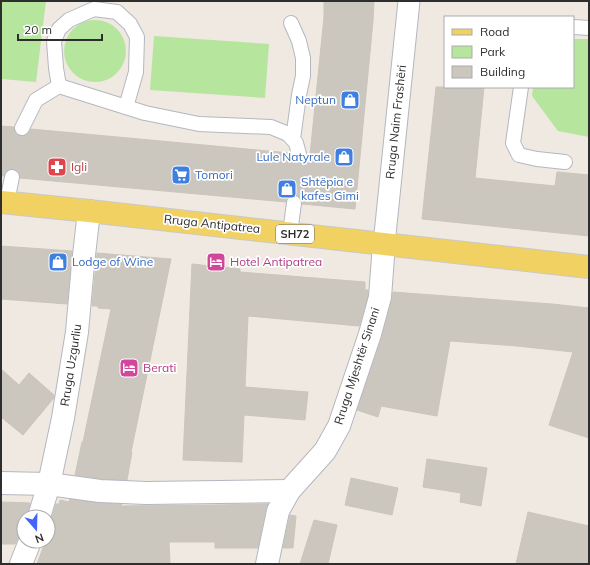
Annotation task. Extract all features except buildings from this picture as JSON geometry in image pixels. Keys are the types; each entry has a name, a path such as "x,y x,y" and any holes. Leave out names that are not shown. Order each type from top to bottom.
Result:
{"main road":[{"name":"Rruga Antipatrea","path":"4,202 589,267"}],"street":[{"name":"Rruga Naim Frashëri","path":"384,244 409,1"},
{"name":"Rruga Uzgurliu","path":"41,509 49,484 63,418 78,332 89,211"},
{"name":"Rruga Mjeshtër Sinani","path":"267,564 278,511 289,491 325,451 339,426 370,334 380,297 384,244"},
{"path":"1,483 49,484 100,492 146,493 289,491"},
{"path":"21,564 27,549"}],"lane":[{"path":"59,86 54,41 60,29 69,20 94,9 117,12 130,24 137,37 136,72 126,107"},
{"path":"291,23 299,41 303,76 293,139"},
{"path":"574,26 589,28"},
{"path":"22,128 36,100 59,86 145,113 199,124 271,127 288,134 296,143 299,154"},
{"path":"521,88 513,143 519,155 536,159 565,162"},
{"path":"4,202 12,177"},
{"path":"290,233 294,203"}],"green space":[{"path":"1,1 46,1 36,82 1,79"},
{"path":"95,20 112,25 117,29 121,34 126,51 121,68 117,73 112,77 95,82 78,77 73,73 69,68 64,51 69,34 73,29 78,25"},
{"path":"154,36 269,44 265,98 150,90"},
{"path":"574,39 589,39 589,137 558,131 532,96 533,88 574,88"}],"place":[{"name":"Neptun","path":"350,100"},
{"name":"Lule Natyrale","path":"344,157"},
{"name":"Igli","path":"57,167"},
{"name":"Tomori","path":"181,175"},
{"name":"Shtëpia e kafes Gimi","path":"287,189"},
{"name":"Lodge of Wine","path":"58,262"},
{"name":"Hotel Antipatrea","path":"216,262"},
{"name":"Berati","path":"129,368"}]}
